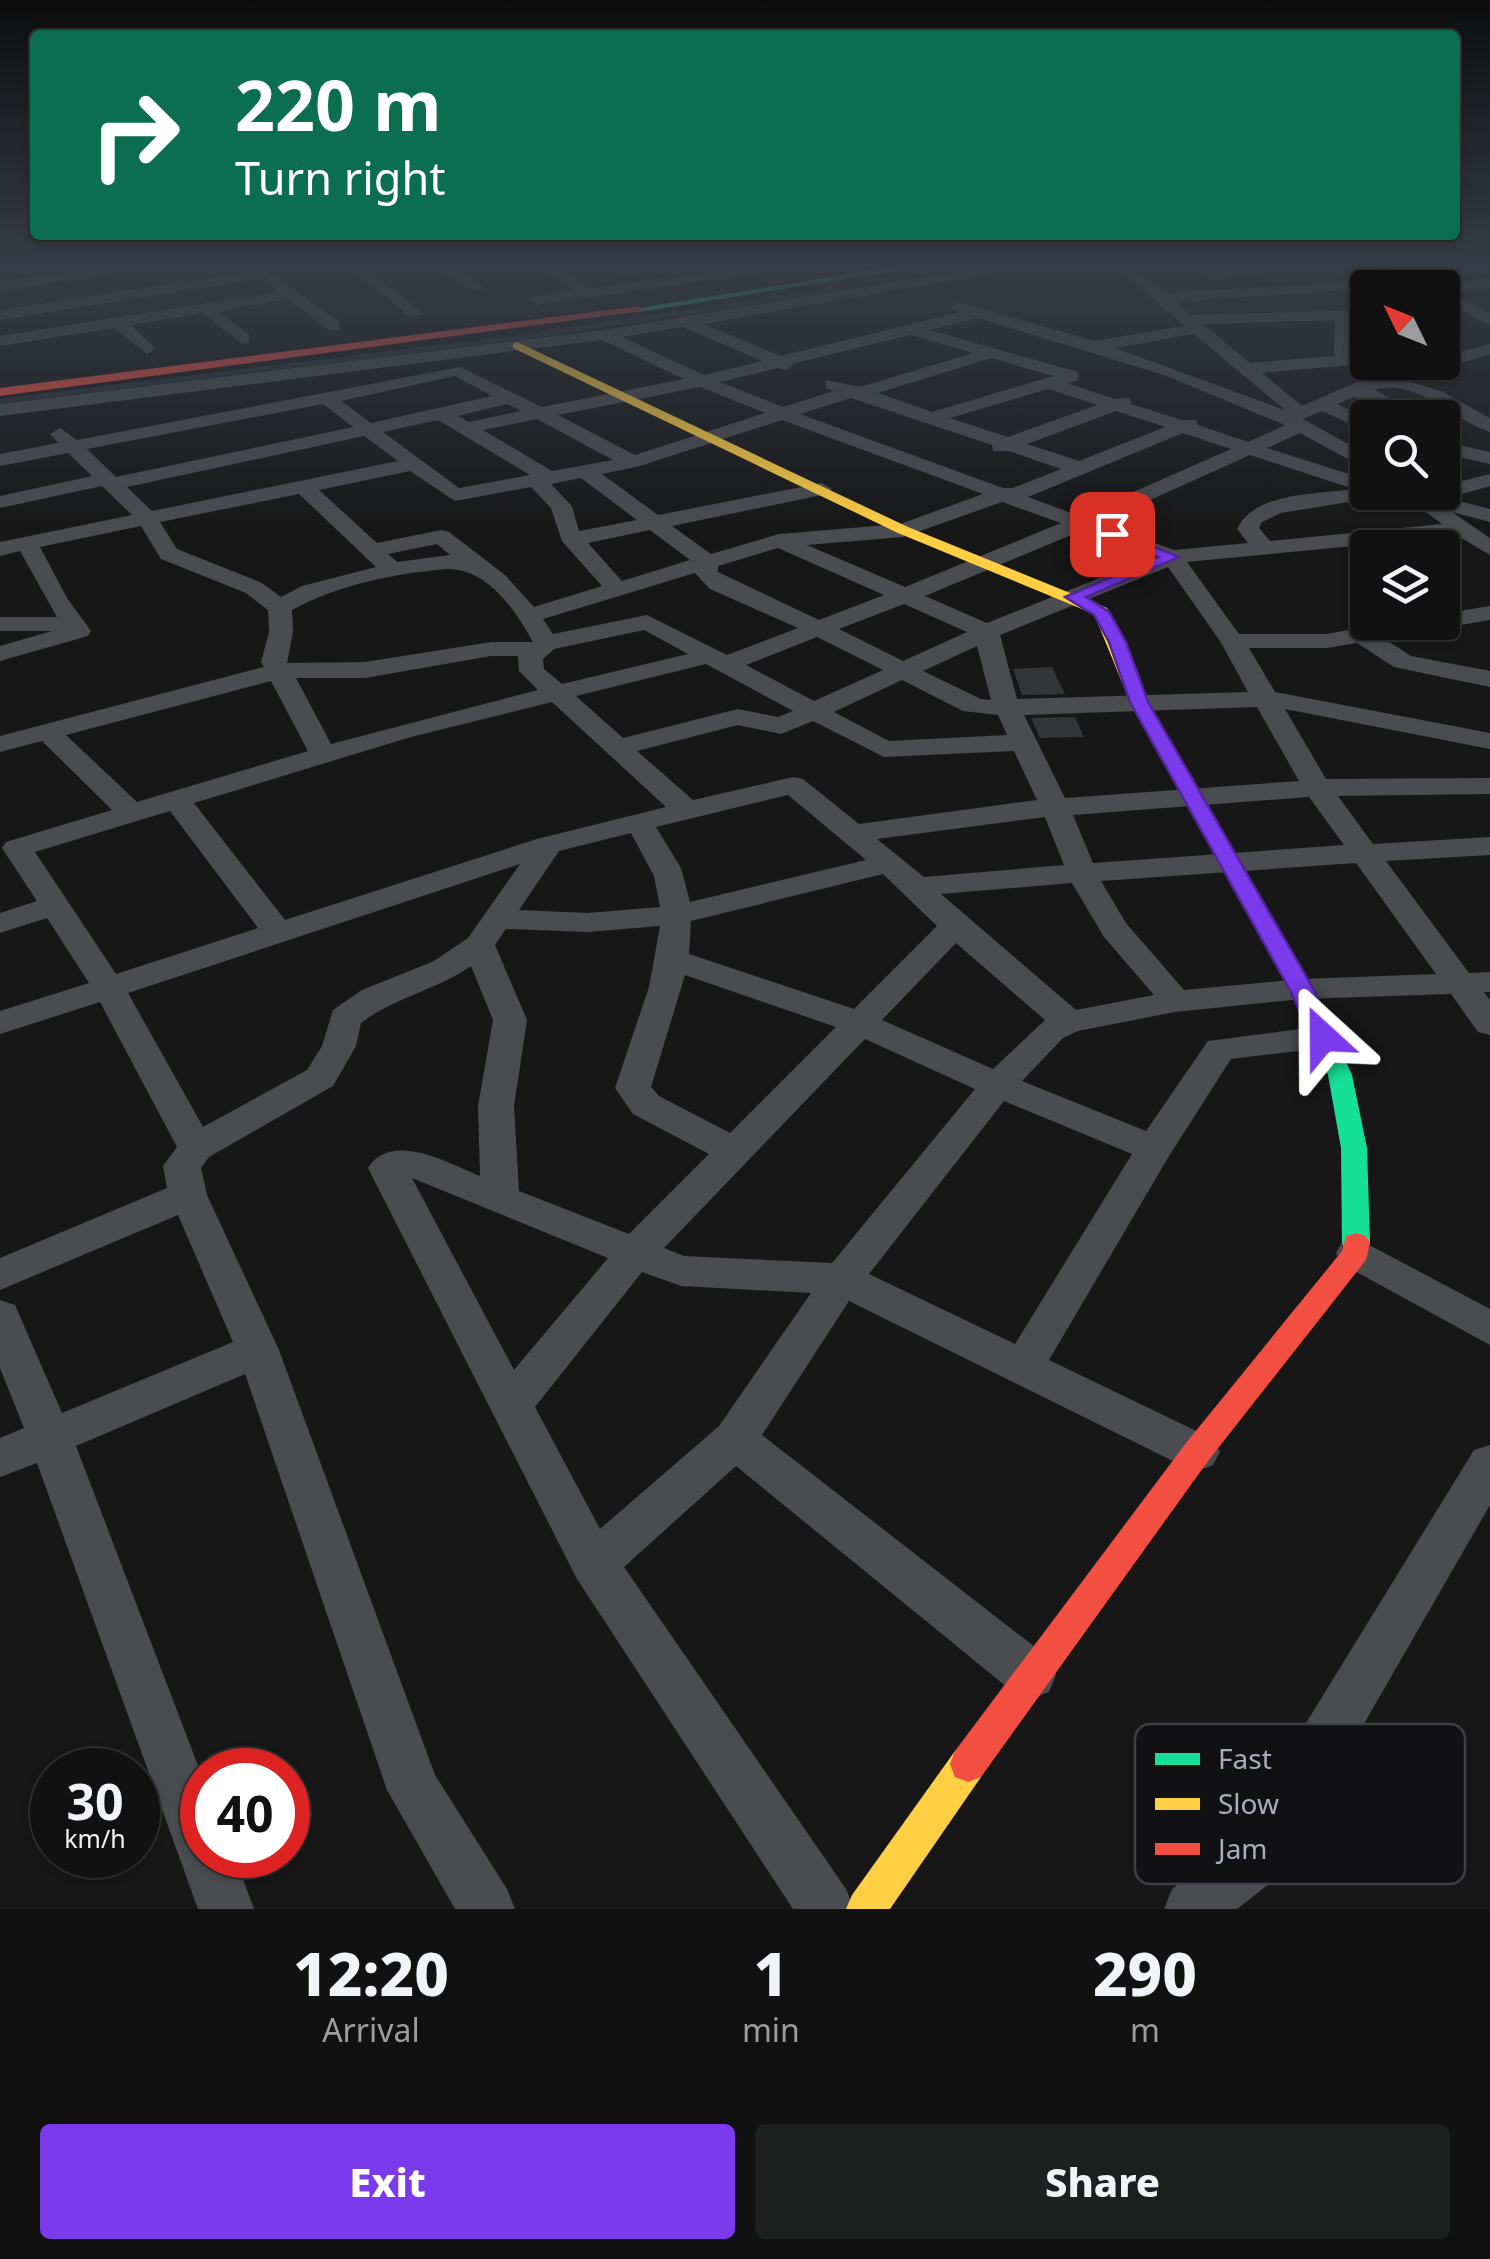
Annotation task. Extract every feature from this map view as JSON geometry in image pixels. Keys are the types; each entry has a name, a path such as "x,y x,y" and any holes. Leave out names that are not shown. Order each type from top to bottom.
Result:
{"main road":[{"path":"0,384 262,352"},
{"path":"0,392 316,352"},
{"path":"530,352 822,488 903,530 1073,597 1100,612 1118,642 1139,702 1302,990 1340,1075 1354,1148 1356,1254 1197,1452 1031,1675 866,1909"}],"street":[{"path":"0,410 467,352"},
{"path":"640,352 780,413 1172,557 1232,641 1318,788 1363,852 1476,982 1490,1024"},
{"path":"756,352 854,393 1146,495"},
{"path":"466,428 702,382 820,352"},
{"path":"990,352 1115,405 1350,481"},
{"path":"326,398 454,495 633,462 780,413 990,352"},
{"path":"878,448 1048,376 1090,352"},
{"path":"1104,352 1295,419 1350,452"},
{"path":"1226,353 1343,354"},
{"path":"1226,353 1295,419"},
{"path":"1245,369 1350,353"},
{"path":"0,460 538,356"},
{"path":"369,364 394,385"},
{"path":"460,372 633,462"},
{"path":"940,470 1189,380"},
{"path":"196,1148 109,988 17,848 402,730 714,661 818,628 985,565 1082,523 1249,449 1321,404 1387,380 1437,396 1485,419"},
{"path":"1360,390 1381,400"},
{"path":"0,502 328,438 357,423 441,414 507,398"},
{"path":"1321,404 1350,418"},
{"path":"32,406 147,518 169,554 254,588 280,607"},
{"path":"531,615 779,540 903,530 1077,469 1181,426 1254,406"},
{"path":"441,414 543,479 560,506 573,539 617,589"},
{"path":"1460,420 1485,419"},
{"path":"1460,447 1486,456"},
{"path":"0,549 414,464"},
{"path":"585,471 706,562"},
{"path":"1460,487 1490,480"},
{"path":"304,488 392,570"},
{"path":"573,539 822,488"},
{"path":"1264,548 1248,530 1253,518 1276,507 1350,496"},
{"path":"1460,508 1490,516"},
{"path":"1436,510 1490,548"},
{"path":"1455,530 1462,529"},
{"path":"372,551 441,536 531,615 542,646"},
{"path":"779,540 987,632"},
{"path":"0,654 79,631 56,599 28,543"},
{"path":"617,748 738,717 781,726 987,632 1172,557 1350,544"},
{"path":"706,562 706,574 718,584 972,704 1009,707 1267,699 1332,708 1490,741"},
{"path":"280,607 310,591 392,570 447,563 478,567"},
{"path":"280,607 274,662 324,755"},
{"path":"0,744 279,672 365,670 491,649 542,646 647,622 714,661 894,752 1025,742"},
{"path":"0,624 74,624"},
{"path":"987,632 1009,707 1082,872 1115,930 1159,973 1175,1001"},
{"path":"1232,641 1350,636"},
{"path":"1371,640 1403,662 1490,679"},
{"path":"542,646 530,658 532,671 687,810"},
{"path":"48,732 132,814"},
{"path":"0,1022 548,846 793,785 916,887 955,926 1068,1022"},
{"path":"853,834 1005,812 1318,788 1490,786"},
{"path":"178,800 278,933"},
{"path":"639,822 671,879 678,912 672,959 632,1088 646,1105 734,1151"},
{"path":"487,1909 414,1790 258,1350 188,1194 182,1166 196,1148 320,1078 340,1046 345,1018 374,997 446,968 490,932 548,846"},
{"path":"916,887 1226,860 1490,846"},
{"path":"490,932 678,912 779,894 888,863"},
{"path":"0,923 54,906"},
{"path":"512,1405 635,1253 955,926"},
{"path":"490,932 510,1020 496,1106 500,1198"},
{"path":"672,959 860,1023 998,1086 1154,1149"},
{"path":"594,1564 735,1439 842,1279 998,1086 1051,1030 1068,1022 1175,1001 1476,982"},
{"path":"1023,1367 1154,1149 1220,1049 1323,1037"},
{"path":"826,1909 594,1564 388,1168 398,1163 418,1166 681,1270 842,1279 1197,1452"},
{"path":"0,1275 188,1194"},
{"path":"1356,1254 1490,1329"},
{"path":"0,1316 50,1437 180,1787"},
{"path":"0,1458 258,1350"},
{"path":"735,1439 1031,1675"},
{"path":"1335,1724 1490,1464"},
{"path":"215,1878 226,1909"},
{"path":"1192,1909 1224,1884"}],"building":[{"path":"1052,667 1065,694 1022,695 1013,669"},
{"path":"1075,717 1084,737 1040,738 1031,718"}],"waterway":[{"path":"0,401 400,352"}],"traffic: fast":[{"path":"1189,790 1302,989 1340,1075 1354,1148 1356,1243"}],"traffic: slow":[{"path":"530,352 903,530 1101,611 1139,702 1189,790"},
{"path":"866,1909 968,1764"}],"traffic: jam":[{"path":"0,392 307,352"},
{"path":"968,1764 1197,1452 1356,1253 1356,1243"}],"route":[{"path":"1112,534 1172,557 1073,597 1100,612 1118,642 1139,702 1302,990 1323,1037"}]}
